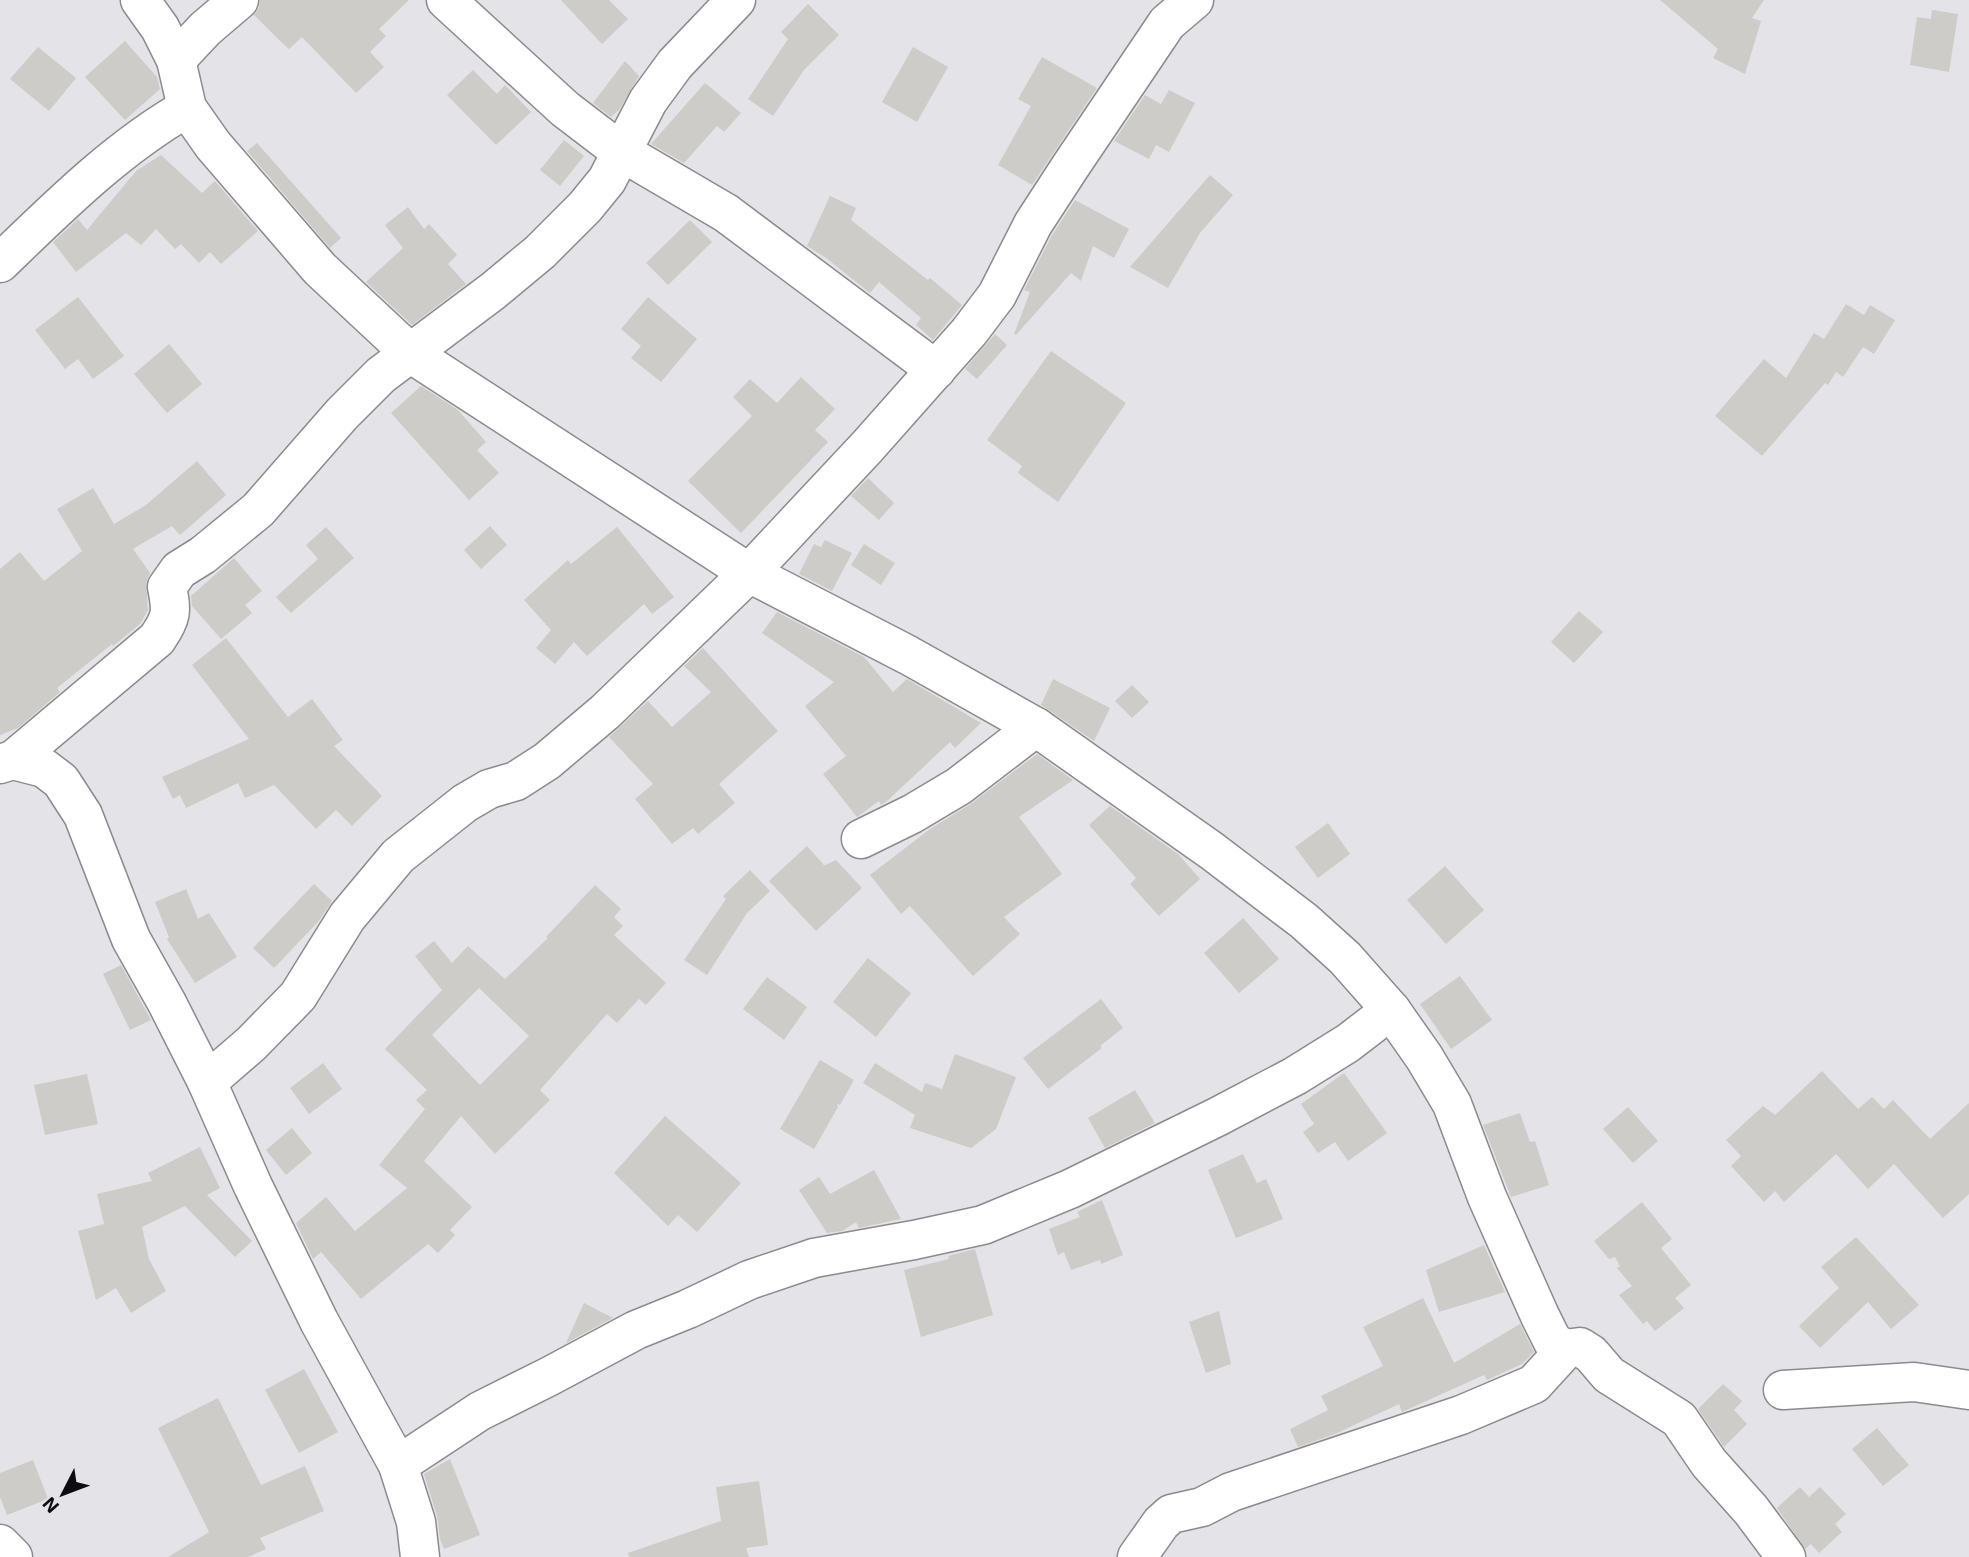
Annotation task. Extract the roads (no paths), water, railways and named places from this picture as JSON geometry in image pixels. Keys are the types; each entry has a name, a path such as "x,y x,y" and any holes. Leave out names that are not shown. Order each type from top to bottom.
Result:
{"street":[{"path":"140,0 160,28 176,60 187,108 213,145 320,270 410,353 749,573 908,654 1036,727 1212,851 1304,921 1366,979 1424,1057 1451,1104 1487,1197 1540,1316 1553,1342 1566,1349"},
{"path":"176,60 205,29 239,0"},
{"path":"446,0 565,108 620,151 726,213 936,370"},
{"path":"7,762 157,639 168,624 172,611 167,587 178,570 203,555 258,510 381,374 540,252 585,207 607,180 648,101 675,64 736,0"},
{"path":"207,1082 251,1044 298,996 347,917 398,856 465,803 489,789 516,781 547,761 605,712 749,573 867,447 998,295 1032,224 1167,23 1194,0"},
{"path":"0,263 50,213 130,146 162,122 187,108"},
{"path":"861,839 912,814 959,786 1036,727"},
{"path":"7,762 44,768 61,781 83,816 131,939 207,1082 253,1186 319,1321 397,1465 416,1522 420,1557"},
{"path":"397,1465 480,1411 636,1330 749,1280 814,1258 983,1225 1070,1189 1295,1076 1348,1043 1391,1010"},
{"path":"1137,1557 1161,1523 1171,1514 1202,1507 1231,1492 1461,1415 1534,1384 1566,1349 1580,1346 1591,1354 1609,1375 1679,1419 1709,1464 1751,1510 1786,1557"},
{"path":"1783,1390 1914,1382 1969,1390"},
{"path":"0,1544 13,1557"}]}
